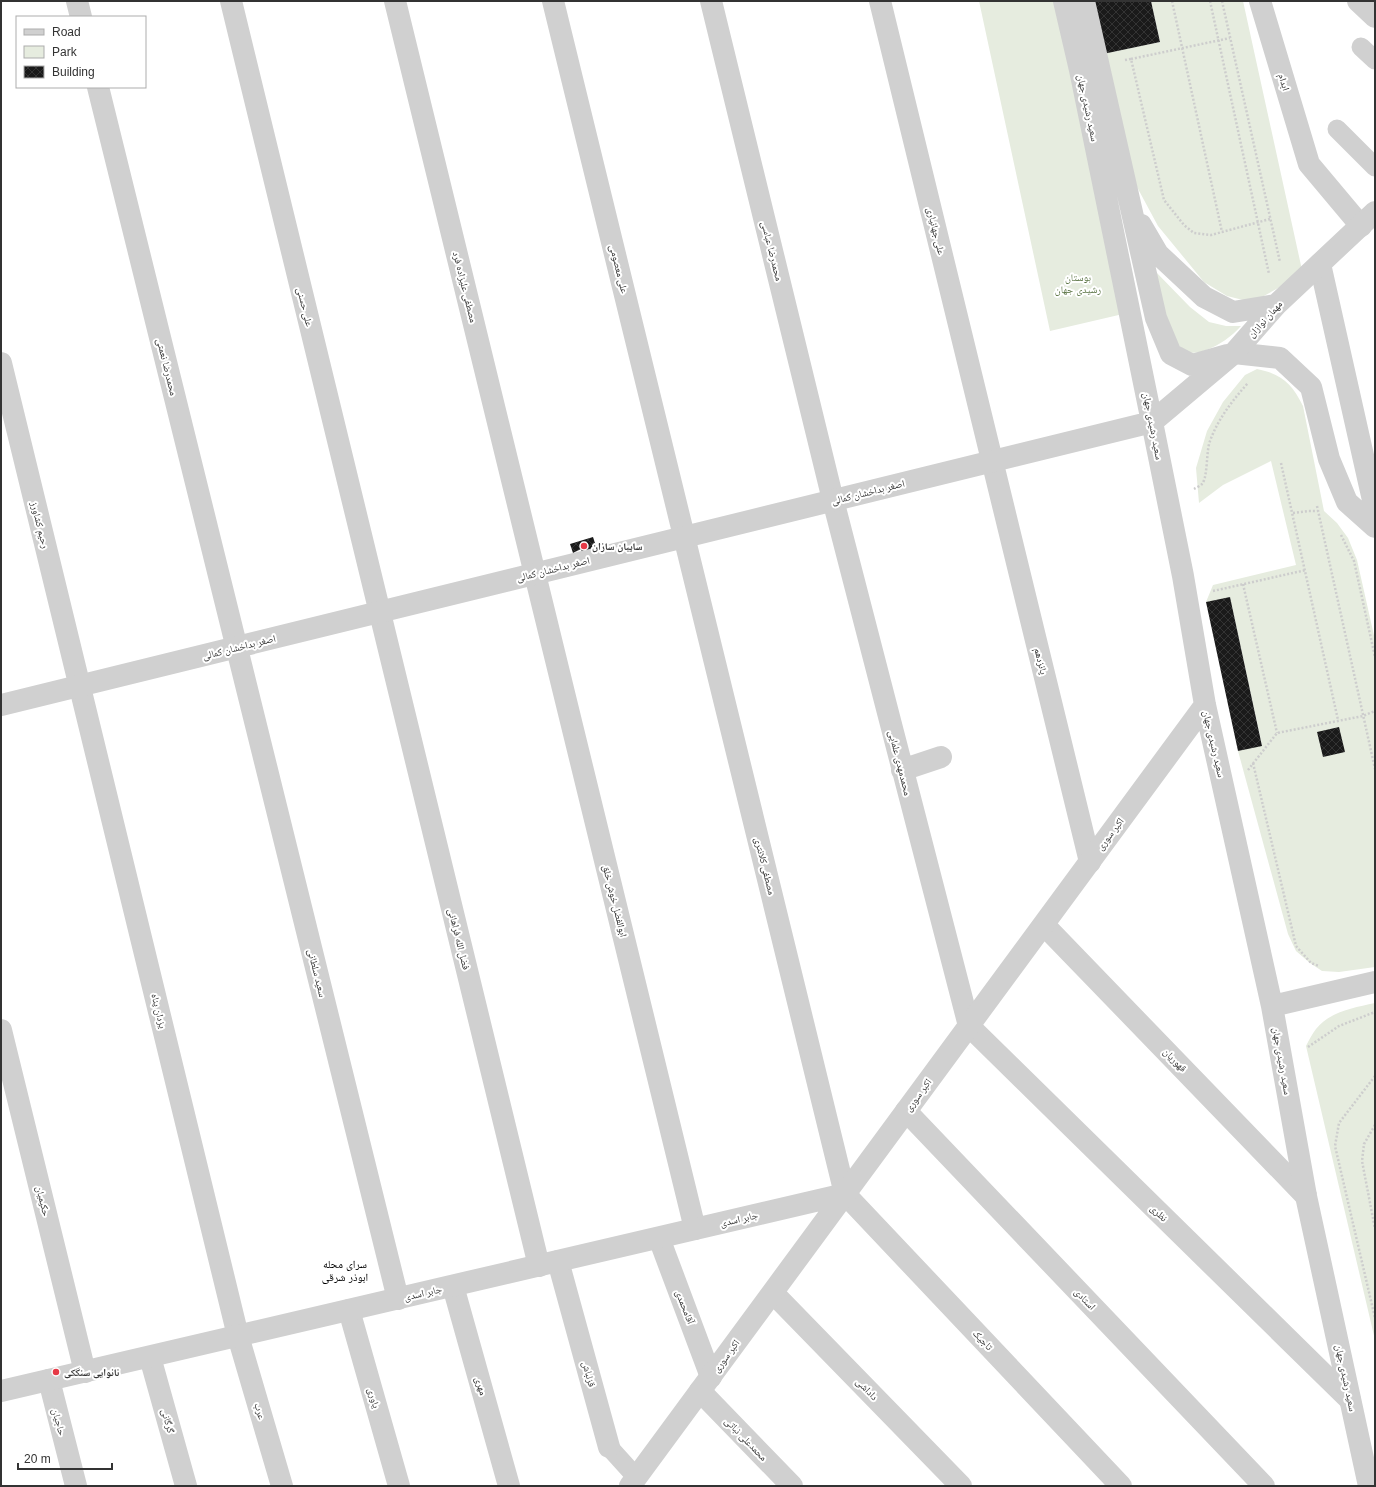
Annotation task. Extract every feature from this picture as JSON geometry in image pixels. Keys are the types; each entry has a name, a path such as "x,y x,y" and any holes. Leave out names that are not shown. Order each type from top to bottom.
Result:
{"street":[{"path":"76,1 80,16"},
{"name":"علی حسنی","path":"231,1 379,612"},
{"name":"مصطفی علیزاده فرد","path":"395,1 535,574"},
{"name":"علی معصومی","path":"553,1 684,537"},
{"name":"محمدرضا عباسی","path":"711,1 833,500"},
{"name":"علی جهانیاری","path":"880,1 991,461"},
{"name":"سعید رشیدی جهان","path":"1064,1 1080,70 1152,422 1206,705 1272,1006 1306,1196 1369,1486"},
{"name":"سعید رشیدی جهان","path":"1084,1 1156,318 1171,354 1192,365 1234,353"},
{"name":"ابدام","path":"1260,1 1309,164 1368,219"},
{"path":"1358,1 1375,17"},
{"name":"محمدرضا نعمتی","path":"98,88 236,647"},
{"path":"1132,211 1158,254 1204,297 1233,312 1282,300"},
{"name":"مهمان نوازان","path":"1152,422 1234,353 1282,300 1368,219"},
{"path":"1320,264 1375,509"},
{"path":"1234,353 1280,358 1311,387 1329,459 1347,502 1375,527"},
{"name":"رحیم کشاورز","path":"1,364 80,686"},
{"name":"اصغر بداخشان کمالی","path":"1,705 1152,422"},
{"name":"پانزدهم","path":"991,461 1090,862"},
{"name":"محمدمهدی علمایی","path":"833,500 969,1026"},
{"name":"مصطفی کلانتری","path":"684,537 845,1194"},
{"name":"ابوالفضل خوش خلق","path":"535,574 695,1229"},
{"name":"فضل الله فراهانی","path":"379,612 549,1263"},
{"name":"سعید سلطانی","path":"236,647 398,1299"},
{"name":"یزدان پناه","path":"80,686 238,1336"},
{"name":"اکبر سوری","path":"637,1483 706,1384 1206,705"},
{"path":"902,770 942,757"},
{"name":"قهوریان","path":"1044,925 1306,1196"},
{"path":"1272,1006 1375,982"},
{"name":"نظری","path":"969,1026 1350,1400"},
{"name":"حکیمیان","path":"1,1030 85,1372"},
{"name":"استادی","path":"906,1112 1264,1486"},
{"name":"جابر اسدی","path":"1,1391 845,1194"},
{"name":"تاجیک","path":"845,1194 1121,1486"},
{"name":"آقامحمدی","path":"659,1238 706,1384"},
{"name":"قزلباش","path":"549,1263 609,1447"},
{"name":"مهری","path":"453,1286 509,1486"},
{"name":"داداشی","path":"773,1293 962,1486"},
{"name":"یاوری","path":"349,1310 399,1486"},
{"name":"عرب","path":"238,1336 282,1486"},
{"name":"گرگانی","path":"150,1356 186,1486"},
{"name":"حاجیان","path":"48,1380 76,1486"},
{"name":"محمدعلی نباتی","path":"706,1384 792,1486"}],"lane":[{"path":"1361,47 1375,60"},
{"path":"1337,129 1375,167"},
{"name":"قزلباش","path":"609,1447 637,1483"}],"path":[{"path":"1172,1 1222,232"},
{"path":"1222,1 1270,219 1282,300"},
{"path":"1124,60 1230,38"},
{"path":"1131,59 1164,200 1184,225 1194,233 1211,235 1270,219"},
{"path":"1169,507 1202,483 1205,476 1209,442 1230,403 1266,364 1280,358"},
{"path":"1281,462 1338,720"},
{"path":"1293,513 1318,511 1323,516"},
{"path":"1340,534 1354,561 1375,657"},
{"path":"1186,597 1306,570"},
{"path":"1243,584 1277,732"},
{"path":"1226,797 1277,732 1363,716 1375,711"},
{"path":"1253,763 1296,946 1311,963 1320,967"},
{"path":"1283,1064 1339,1026 1375,1012"},
{"path":"1375,1076 1340,1122 1335,1146 1375,1318"},
{"path":"1375,1125 1364,1144 1362,1161 1375,1229"}],"green space":[{"name":"بوستان رشیدی جهان","path":"979,1 1055,1 1123,314 1050,331"},
{"path":"1151,1 1243,1 1302,270 1280,287 1262,297 1247,301 1227,296 1204,282 1158,226 1137,187 1103,54 1160,42"},
{"path":"1155,271 1190,307 1209,322 1226,326 1241,326 1216,346 1199,352 1188,352 1173,338 1168,327 1161,304"},
{"path":"1257,369 1280,377 1285,381 1295,392 1303,406 1324,511 1337,523 1348,538 1357,560 1375,640 1375,967 1339,972 1322,971 1296,951 1288,934 1238,751 1262,745 1230,598 1206,602 1213,585 1296,565 1271,461 1223,485 1199,503 1196,468 1207,431 1223,402 1245,375"},
{"path":"1375,1003 1375,1340 1306,1046 1316,1029 1328,1018 1343,1011"}],"building":[{"path":"1091,1 1151,1 1160,42 1103,54"},
{"name":"سایبان سازان","path":"593,537 600,558 585,561 581,549 573,553 570,544"},
{"path":"1230,597 1262,746 1238,751 1206,602"},
{"path":"1339,727 1345,752 1323,757 1317,732"}],"place":[{"name":"سایبان سازان","path":"584,546"},
{"name":"نانوایی سنگکی","path":"56,1372"}],"district":[{"name":"سرای محله ابوذر شرقی","path":"345,1270"}]}
